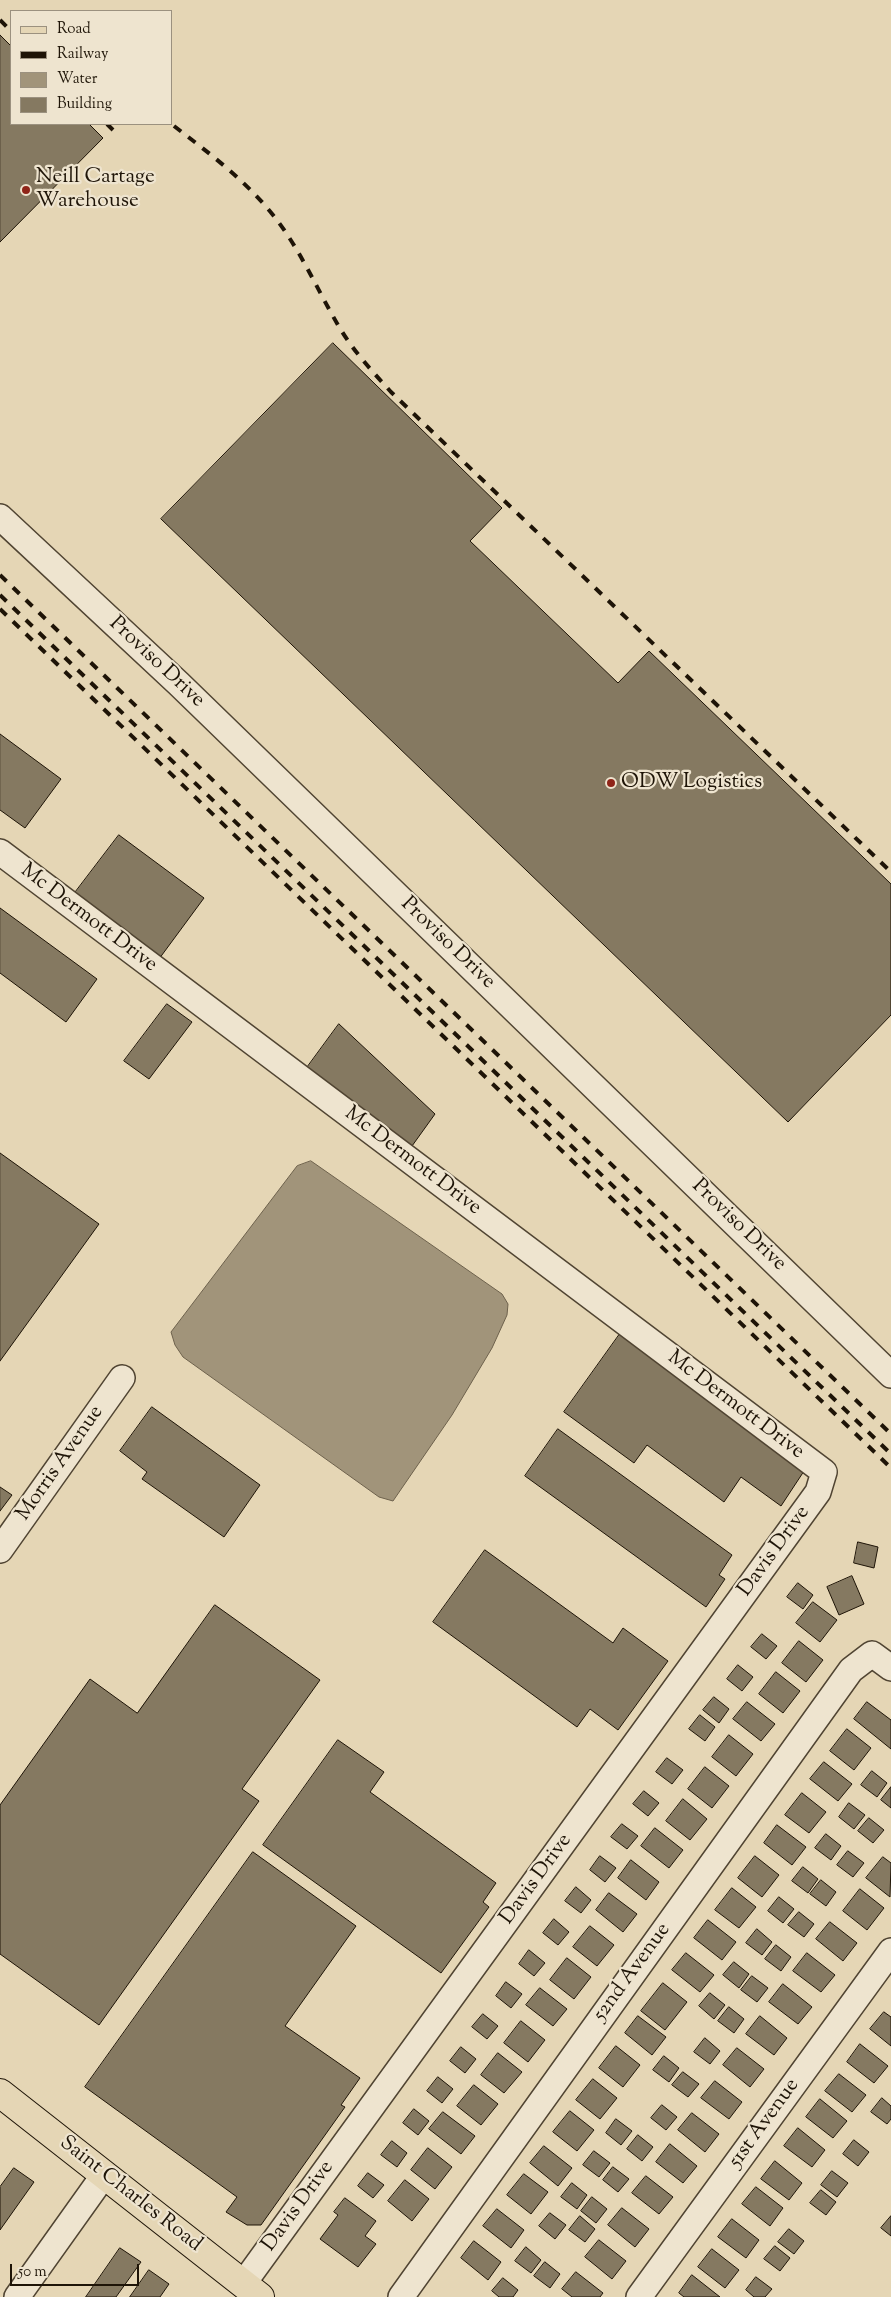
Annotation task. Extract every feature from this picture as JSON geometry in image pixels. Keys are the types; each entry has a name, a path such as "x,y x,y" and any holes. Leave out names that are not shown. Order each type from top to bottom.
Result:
{"main road":[{"name":"Saint Charles Road","path":"0,2093 252,2290"}],"street":[{"name":"Proviso Drive","path":"0,517 179,684 891,1375"},
{"name":"Mc Dermott Drive","path":"0,852 824,1472"},
{"name":"Morris Avenue","path":"0,1550 122,1378"},
{"name":"Davis Drive","path":"252,2290 818,1492 824,1472"},
{"name":"52nd Avenue","path":"400,2297 851,1670 881,1661"},
{"name":"51st Avenue","path":"639,2297 891,1951"},
{"path":"17,2297 104,2175"}],"water":[{"path":"311,1161 502,1294 508,1304 507,1315 492,1348 452,1415 393,1501 379,1497 183,1357 175,1345 171,1332 297,1166"}],"building":[{"name":"Neill Cartage Warehouse","path":"0,35 10,45 10,125 90,125 103,138 0,242"},
{"name":"ODW Logistics","path":"333,343 502,508 470,541 618,683 649,651 891,884 891,1015 788,1122 161,519"},
{"path":"0,734 61,779 25,828 0,810"},
{"path":"119,835 204,898 159,959 74,894"},
{"path":"0,908 97,979 66,1022 0,973"},
{"path":"167,1004 192,1022 149,1079 124,1061"},
{"path":"339,1024 435,1114 412,1146 306,1069"},
{"path":"0,1153 99,1224 0,1361"},
{"path":"622,1331 808,1465 781,1506 741,1477 724,1502 647,1445 634,1463 564,1412"},
{"path":"152,1407 260,1485 224,1537 142,1479 147,1472 120,1451"},
{"path":"558,1429 732,1555 719,1575 725,1579 706,1607 525,1476"},
{"path":"0,1487 12,1495 0,1511"},
{"path":"858,1542 878,1547 874,1568 854,1563"},
{"path":"485,1550 613,1643 623,1628 668,1661 618,1730 590,1709 577,1727 433,1622"},
{"path":"852,1576 864,1604 839,1615 827,1587"},
{"path":"798,1583 813,1595 803,1609 787,1597"},
{"path":"813,1602 837,1620 820,1642 796,1623"},
{"path":"215,1605 320,1680 242,1789 259,1801 99,2025 0,1954 0,1805 90,1679 137,1713"},
{"path":"762,1634 777,1646 766,1659 751,1647"},
{"path":"799,1641 823,1660 806,1682 782,1663"},
{"path":"738,1665 753,1677 742,1691 727,1679"},
{"path":"776,1672 800,1691 783,1713 759,1694"},
{"path":"714,1697 729,1709 719,1723 703,1710"},
{"path":"747,1702 775,1724 761,1741 733,1719"},
{"path":"867,1702 891,1720 891,1749 854,1719"},
{"path":"700,1715 715,1727 705,1741 689,1729"},
{"path":"847,1729 871,1748 854,1770 830,1751"},
{"path":"729,1735 753,1754 736,1776 712,1757"},
{"path":"338,1740 384,1772 370,1792 496,1883 483,1902 489,1907 441,1973 263,1845"},
{"path":"667,1758 683,1770 672,1784 656,1772"},
{"path":"824,1762 852,1784 838,1801 810,1779"},
{"path":"705,1767 729,1786 712,1808 688,1789"},
{"path":"872,1771 887,1783 877,1797 861,1785"},
{"path":"891,1787 891,1808 881,1800"},
{"path":"644,1791 659,1803 648,1816 633,1804"},
{"path":"802,1793 826,1812 809,1833 785,1815"},
{"path":"683,1799 707,1819 690,1840 666,1821"},
{"path":"849,1803 865,1815 854,1829 839,1817"},
{"path":"869,1818 884,1830 873,1843 858,1831"},
{"path":"622,1824 638,1836 627,1849 611,1837"},
{"path":"777,1825 806,1847 792,1865 764,1843"},
{"path":"655,1828 683,1850 669,1868 641,1846"},
{"path":"826,1834 841,1846 831,1860 815,1848"},
{"path":"848,1851 864,1863 853,1877 837,1865"},
{"path":"253,1852 356,1926 285,2026 360,2078 341,2105 345,2107 261,2225 247,2225 226,2212 237,2197 85,2087"},
{"path":"600,1856 616,1868 605,1882 590,1870"},
{"path":"755,1856 779,1875 762,1897 738,1878"},
{"path":"883,1857 891,1863 890,1897 866,1878"},
{"path":"631,1860 659,1882 646,1900 618,1878"},
{"path":"803,1867 818,1879 808,1893 792,1881"},
{"path":"821,1880 836,1892 826,1906 810,1894"},
{"path":"576,1887 591,1900 581,1913 565,1901"},
{"path":"732,1888 756,1907 739,1928 715,1910"},
{"path":"860,1889 884,1908 867,1930 843,1911"},
{"path":"609,1893 637,1914 623,1932 596,1910"},
{"path":"779,1897 794,1909 783,1923 768,1911"},
{"path":"799,1912 814,1924 804,1937 788,1925"},
{"path":"554,1919 569,1932 558,1945 543,1933"},
{"path":"708,1920 736,1942 722,1960 694,1938"},
{"path":"830,1922 857,1943 843,1961 816,1939"},
{"path":"590,1926 614,1945 597,1966 573,1947"},
{"path":"757,1929 772,1942 762,1955 746,1943"},
{"path":"776,1945 791,1957 781,1971 765,1959"},
{"path":"529,1950 545,1963 534,1976 519,1964"},
{"path":"686,1953 714,1975 700,1992 672,1970"},
{"path":"807,1953 835,1975 821,1992 793,1971"},
{"path":"567,1958 591,1977 574,1999 550,1980"},
{"path":"734,1962 749,1974 739,1988 723,1975"},
{"path":"752,1976 768,1988 757,2002 741,1990"},
{"path":"506,1982 522,1994 511,2008 496,1996"},
{"path":"663,1983 687,2002 665,2030 641,2011"},
{"path":"783,1984 812,2007 798,2024 769,2002"},
{"path":"540,1988 567,2009 553,2026 526,2005"},
{"path":"710,1993 725,2005 714,2019 699,2006"},
{"path":"729,2007 744,2019 734,2033 718,2021"},
{"path":"884,2012 891,2017 891,2046 870,2029"},
{"path":"483,2014 498,2026 487,2039 472,2027"},
{"path":"638,2016 666,2037 652,2055 625,2033"},
{"path":"760,2016 787,2038 774,2055 746,2034"},
{"path":"521,2021 545,2040 528,2062 504,2043"},
{"path":"705,2038 720,2051 710,2064 694,2052"},
{"path":"860,2044 888,2066 874,2083 847,2062"},
{"path":"616,2046 640,2065 623,2087 599,2068"},
{"path":"461,2047 476,2059 465,2073 450,2061"},
{"path":"737,2048 764,2069 750,2087 723,2065"},
{"path":"498,2053 522,2072 504,2093 481,2075"},
{"path":"664,2056 679,2068 669,2082 653,2070"},
{"path":"683,2072 699,2084 688,2097 672,2085"},
{"path":"839,2074 866,2095 852,2112 825,2091"},
{"path":"438,2077 453,2089 442,2103 427,2091"},
{"path":"593,2079 617,2098 600,2119 576,2100"},
{"path":"715,2081 742,2102 729,2119 701,2098"},
{"path":"474,2085 498,2104 481,2125 457,2106"},
{"path":"882,2098 891,2106 891,2119 887,2124 871,2112"},
{"path":"820,2099 847,2121 833,2138 806,2117"},
{"path":"662,2105 677,2117 666,2130 651,2118"},
{"path":"414,2109 429,2121 418,2135 403,2123"},
{"path":"570,2111 594,2130 577,2151 553,2132"},
{"path":"443,2112 475,2136 461,2154 429,2129"},
{"path":"692,2113 719,2134 705,2152 678,2130"},
{"path":"616,2119 632,2131 621,2145 606,2133"},
{"path":"798,2128 825,2150 812,2167 784,2146"},
{"path":"638,2135 653,2147 642,2161 627,2149"},
{"path":"854,2140 869,2152 858,2166 843,2154"},
{"path":"392,2141 407,2153 397,2167 381,2155"},
{"path":"670,2144 697,2166 683,2183 656,2162"},
{"path":"544,2146 572,2168 558,2186 530,2163"},
{"path":"428,2148 452,2167 435,2189 411,2170"},
{"path":"594,2151 610,2163 599,2177 583,2165"},
{"path":"775,2161 802,2183 789,2200 761,2179"},
{"path":"613,2167 629,2179 618,2192 603,2180"},
{"path":"14,2168 34,2182 0,2230 0,2187"},
{"path":"832,2171 848,2183 837,2197 821,2185"},
{"path":"368,2173 384,2185 373,2198 358,2186"},
{"path":"524,2174 548,2192 531,2214 507,2195"},
{"path":"646,2176 673,2197 659,2214 632,2193"},
{"path":"405,2180 429,2199 412,2221 388,2201"},
{"path":"572,2183 587,2195 577,2209 561,2197"},
{"path":"756,2187 783,2208 770,2226 742,2204"},
{"path":"821,2190 836,2202 826,2215 810,2203"},
{"path":"592,2197 607,2209 596,2223 581,2211"},
{"path":"345,2198 376,2221 365,2236 376,2244 358,2267 320,2239 338,2215 334,2212"},
{"path":"622,2208 649,2229 635,2247 608,2225"},
{"path":"497,2209 524,2230 511,2248 483,2226"},
{"path":"550,2213 566,2225 555,2239 539,2226"},
{"path":"580,2216 595,2229 585,2242 569,2230"},
{"path":"891,2216 891,2236 881,2228"},
{"path":"732,2219 759,2240 746,2258 718,2237"},
{"path":"789,2229 804,2241 794,2254 778,2242"},
{"path":"599,2240 626,2261 612,2279 585,2257"},
{"path":"474,2241 501,2262 488,2280 461,2258"},
{"path":"775,2246 790,2258 780,2271 764,2259"},
{"path":"526,2247 541,2260 531,2273 515,2261"},
{"path":"120,2248 141,2262 116,2297 86,2297"},
{"path":"712,2249 739,2270 725,2288 698,2267"},
{"path":"545,2262 560,2274 550,2288 534,2276"},
{"path":"149,2270 169,2284 160,2297 130,2297"},
{"path":"576,2272 603,2293 600,2297 572,2297 562,2289"},
{"path":"692,2275 720,2297 684,2297 679,2293"},
{"path":"756,2277 772,2289 765,2297 754,2297 746,2290"},
{"path":"503,2278 518,2290 513,2297 499,2297 492,2291"}],"railway":[{"path":"0,20 10,30"},
{"path":"108,125 113,130"},
{"path":"174,126 239,179 273,215 301,257 346,338 364,362 391,392 891,872"},
{"path":"0,575 891,1434"},
{"path":"0,595 891,1454"},
{"path":"0,609 891,1468"}],"place":[{"name":"Neill Cartage Warehouse","path":"26,190"},
{"name":"ODW Logistics","path":"611,783"}]}
